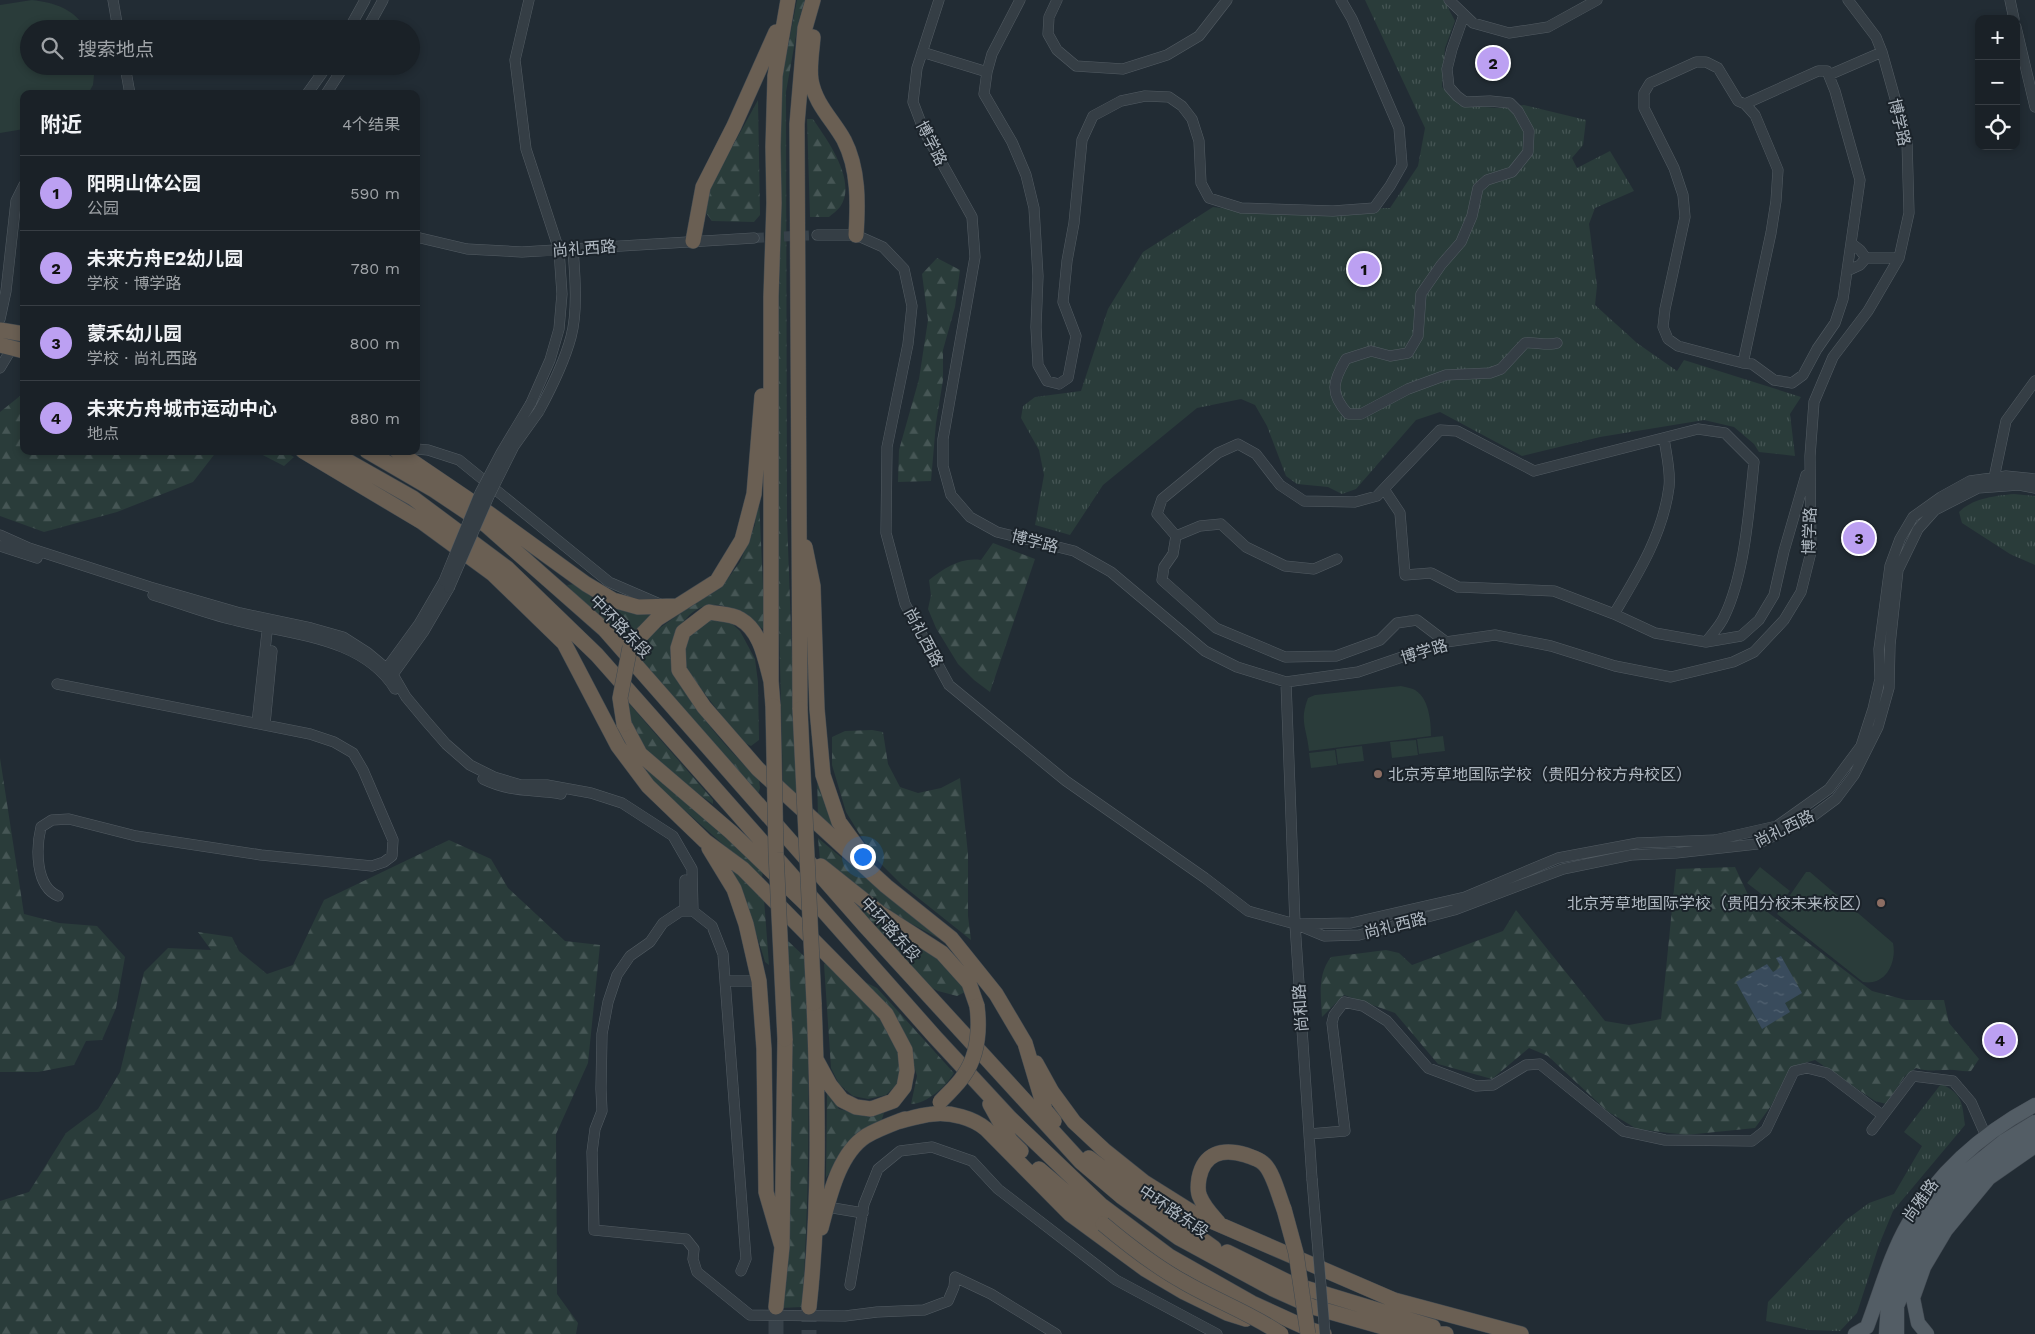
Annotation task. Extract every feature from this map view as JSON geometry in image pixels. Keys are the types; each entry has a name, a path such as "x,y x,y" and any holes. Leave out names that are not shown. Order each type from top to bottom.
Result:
{"highway":[{"path":"814,0 811,80 821,107 844,141 855,173 858,210 856,235"},
{"path":"809,1307 815,1249 817,1061 800,709 797,124 805,28 814,0"},
{"path":"694,241 703,187 734,126 787,5"},
{"path":"776,1307 782,1247 785,1039 776,853 771,681 771,297 774,203 772,147 774,76 787,5"},
{"path":"771,297 754,494 742,540 717,581 687,601 672,607 657,619 630,647 620,698 624,724 640,754 731,832 888,982"},
{"path":"0,330 20,333"},
{"path":"310,455 422,522 493,574 564,643 618,746 648,786 704,841 743,869 886,1014 906,1050 907,1071 904,1087 892,1101 871,1109 856,1107 842,1100 830,1085 817,1061"},
{"path":"337,455 413,498 507,568 597,655 976,1081 1010,1118 1101,1205 1169,1256 1252,1304 1325,1334"},
{"name":"中环路东段","path":"375,455 434,490 486,525 604,630 878,940 1081,1162 1122,1197 1179,1238 1273,1289 1313,1307 1397,1331 1446,1334"},
{"path":"403,455 586,584 613,600 638,606 672,607"},
{"path":"798,507 813,586 818,709 823,775 839,822 886,886"},
{"path":"771,681 762,648 752,629 739,618 709,612 683,632 678,648 679,670 704,708 758,770 886,886 951,938 996,994 1052,1092 1074,1122 1104,1150 1144,1182 1195,1214 1394,1300 1521,1334"},
{"path":"704,841 734,889 746,924 759,981 764,1049 766,1192 782,1247"},
{"path":"794,846 880,913 942,953 969,983 977,1006 978,1038 973,1057 964,1075 940,1102 865,1137 849,1153 834,1180 815,1249"},
{"path":"1025,1043 1044,1110 1083,1153 1273,1289"},
{"path":"976,1081 1010,1140 1046,1176 1103,1224 1138,1253 1182,1281 1260,1319 1280,1334"},
{"path":"898,1122 934,1114 959,1117 977,1122 1070,1214 1146,1269 1184,1292 1227,1313 1288,1334"},
{"path":"1223,1226 1208,1212 1199,1195 1198,1185 1202,1165 1213,1155 1225,1151 1237,1152 1264,1163 1274,1181 1296,1253 1308,1334"},
{"path":"1199,1237 1292,1284 1453,1334"}],"main road":[{"path":"1854,1334 1867,1327 1907,1225 1927,1195 1956,1162 1986,1136 2007,1120 2035,1105"},
{"name":"尚雅路","path":"1886,1334 1906,1249 1958,1178 2004,1141 2035,1122"},
{"name":"尚雅路","path":"1897,1334 1893,1305 1924,1244 1966,1187 2012,1148 2035,1135"},
{"path":"1927,1334 1918,1322 1913,1298 1924,1267 1946,1230 1989,1178 2035,1146"}],"street":[{"path":"113,0 116,20"},
{"path":"354,20 364,0"},
{"path":"372,20 383,0"},
{"path":"446,585 480,493 501,453 532,403 550,360 559,329 562,294 559,250 526,149 516,60 529,0"},
{"name":"博学路","path":"939,0 917,68 913,102 924,131 972,217 975,257 943,439 944,466 951,495 970,517 997,532 1074,551 1111,572 1205,651 1236,667 1286,682 1358,672 1446,642 1494,635 1551,646 1615,666 1671,677 1733,662 1754,652 1784,620 1801,592 1811,552 1810,465 1814,402 1834,357 1868,311 1899,258 1909,214 1907,141 1882,52 1876,37 1848,0"},
{"path":"1020,0 992,54 984,94 1012,142 1026,175 1034,208 1038,276 1036,327 1038,365 1047,381 1059,384 1068,378 1076,336 1063,302 1066,261 1074,222 1082,140 1094,116 1121,100 1144,96 1169,98 1182,106 1192,119 1199,141 1201,183 1209,198 1241,208 1333,211 1374,208 1402,165 1399,128 1352,19 1341,0"},
{"path":"1057,0 1050,17 1048,34 1058,50 1076,66 1123,69 1167,55 1199,36 1227,0"},
{"path":"1449,0 1473,23 1509,33 1548,27 1597,0"},
{"path":"2010,0 2013,15"},
{"path":"1464,15 1447,69 1449,87 1465,102 1490,101 1510,103 1518,111 1529,132 1528,152 1512,172 1487,180 1478,188 1472,216 1461,242 1440,265 1421,294 1418,336 1408,352 1390,356 1371,351 1346,359 1336,376 1334,392 1340,406 1348,414 1361,414 1408,389 1446,375 1490,373 1500,369 1525,343 1542,342 1551,345 1557,343"},
{"path":"2020,44 2035,107"},
{"path":"922,52 987,72"},
{"path":"1829,75 1882,52"},
{"path":"1743,362 1771,233 1776,202 1778,170 1755,115 1738,101 1718,68 1706,62 1696,62 1650,83 1644,93 1644,108 1674,168 1683,195 1686,217 1665,309 1663,327 1668,339 1678,346 1743,362 1752,364 1774,380 1792,383 1804,375 1817,349 1835,323 1843,299 1860,180 1828,71 1818,71 1744,104"},
{"path":"127,75 129,90"},
{"path":"310,90 321,75"},
{"path":"329,90 338,75"},
{"path":"0,319 16,201 20,193"},
{"name":"尚礼西路","path":"817,235 856,235 883,247 904,269 912,306 908,344 887,447 886,533 905,604 950,685 1066,781 1205,878 1248,911 1295,924 1324,936 1359,935 1454,910 1563,869 1631,855 1676,853 1757,844 1809,820 1836,799 1854,775 1878,727 1888,688 1890,645 1898,570 1918,528 1935,510 1978,488 2019,485 2035,488"},
{"name":"尚礼西路","path":"420,238 467,249 522,252 754,238"},
{"path":"1851,243 1866,258"},
{"path":"388,674 424,631 514,446 539,410 554,382 572,336 576,288 573,249"},
{"path":"1847,271 1860,265 1866,258 1899,258"},
{"path":"0,368 7,347"},
{"path":"1994,478 2006,421 2034,385"},
{"path":"1176,536 1157,514 1162,499 1218,453 1238,444 1256,454 1280,485 1304,501 1355,502 1377,496 1440,430 1457,431 1534,471 1698,429 1725,433 1754,462 1748,514 1736,585 1724,618 1706,642"},
{"path":"1614,614 1640,571 1657,537 1670,486 1664,438"},
{"path":"420,449 459,460 609,582 672,607"},
{"path":"1384,489 1400,514 1405,575 1431,573 1458,587 1554,591 1614,614 1655,633 1706,642 1741,636 1759,620 1774,595 1784,551 1810,465"},
{"name":"尚礼西路","path":"1295,924 1351,923 1465,897 1558,858 1638,843 1715,840 1777,826 1829,789 1861,746 1874,709 1880,679 1879,649 1890,566 1900,539 1913,517 1941,497 1970,481 2006,476 2035,479"},
{"path":"1176,536 1200,526 1221,524 1246,547 1284,566 1314,569 1337,559"},
{"path":"0,536 29,548 150,587 337,644 371,661 388,674 403,702 430,736 465,770 498,786 522,792 550,792 586,798 624,809 672,842 686,872 689,911"},
{"path":"1176,536 1172,554 1164,567 1162,580 1216,628 1285,657 1336,656 1380,640 1397,623 1417,620 1446,642"},
{"path":"0,546 233,620 271,624"},
{"path":"261,724 271,624"},
{"name":"尚和路","path":"1286,682 1295,924 1312,1179 1325,1334"},
{"path":"57,684 310,734 334,742 353,753 363,770 393,840 392,856 384,862 372,866 261,855 136,836 69,819 52,820 41,827 38,838 39,859 44,884 52,893 58,896"},
{"path":"741,1271 746,1259 723,954 712,926 689,911 681,911 662,923 650,942 630,956 617,975 608,1002 602,1034 602,1111 595,1128 592,1152 594,1230 686,1240 694,1249 697,1272 750,1315 845,1316 877,1312 924,1310 948,1301 954,1287 955,1277 991,1294 1056,1334"},
{"path":"725,981 759,981"},
{"path":"1309,1134 1345,1130 1332,1023 1334,1015 1344,1002 1363,1006 1388,1021 1428,1068 1476,1086 1493,1085 1526,1065 1540,1064 1623,1132 1665,1140 1752,1141 1766,1130 1794,1071 1807,1068 1828,1073 1882,1115"},
{"path":"1872,1130 1913,1076 1953,1081 1971,1102 1986,1136"},
{"path":"850,1285 863,1212 878,1169 900,1152 932,1147 972,1161 998,1189 1116,1280 1217,1334"},
{"path":"827,1207 863,1212"}],"green space":[{"path":"32,0 48,3 69,11 79,20 20,20 20,75 94,75 90,90 20,90 20,130 0,133 0,5"},
{"path":"797,0 805,0 799,19 786,92 787,518 797,797 783,788 777,541 780,217 778,119 783,72"},
{"path":"1365,0 1444,0 1455,21 1445,48 1442,87 1459,105 1498,108 1524,105 1586,120 1583,145 1572,158 1577,168 1610,151 1634,191 1595,208 1589,224 1597,286 1595,305 1637,343 1677,371 1684,360 1801,397 1790,414 1795,456 1759,452 1754,444 1734,427 1704,420 1600,437 1522,456 1440,412 1416,420 1356,489 1342,494 1328,487 1297,484 1286,476 1267,426 1255,405 1241,399 1197,408 1103,485 1070,535 1035,525 1044,475 1039,450 1021,418 1023,406 1035,397 1081,391 1108,309 1143,252 1213,207 1253,212 1390,208 1418,166 1425,128"},
{"path":"758,100 760,215 754,222 712,221 706,213 709,189"},
{"path":"807,119 813,119 819,128 832,149 843,173 845,197 840,207 829,217 810,217"},
{"path":"937,258 960,270 955,307 943,350 943,380 936,423 931,481 898,482 899,450 919,379 928,320 922,274"},
{"path":"20,396 20,455 214,455 193,482 117,512 44,532 0,516 0,412"},
{"path":"263,455 291,455 294,457 284,466"},
{"path":"2014,494 2035,496 2035,565 2010,554 1962,523 1959,512 1965,507 1985,498"},
{"path":"759,498 765,631 738,611 725,606 707,605 697,609 681,625 676,635 672,658 675,674 700,714 728,748 759,780 760,788 758,794 633,657 643,640 685,610 721,588 740,562 755,525 757,499"},
{"path":"993,543 1035,559 990,692 974,680 958,664 936,628 928,609 931,595 929,580 960,562 981,560"},
{"path":"575,584 610,606 653,616 625,648 567,585"},
{"path":"709,620 728,620 740,631 755,659 758,682 759,740 751,746 741,741 686,669 684,650 692,631"},
{"path":"1401,686 1413,689 1423,697 1430,716 1431,736 1309,751 1304,725 1305,706 1308,698 1315,695"},
{"path":"626,700 713,800 713,804 667,771 645,751 631,731"},
{"path":"872,730 883,732 888,764 900,787 918,793 941,788 960,778 968,854 968,916 971,940 902,885 873,856 846,812 832,765 832,737 845,731"},
{"path":"1443,736 1445,751 1419,754 1417,739"},
{"path":"1416,740 1418,755 1392,758 1390,742"},
{"path":"1362,746 1364,761 1338,764 1336,749"},
{"path":"1335,750 1337,765 1311,768 1309,753"},
{"path":"0,758 24,914 59,923 97,926 125,957 116,1008 102,1040 86,1041 74,1065 38,1072 0,1072"},
{"path":"646,770 657,776 763,866 762,879 654,783"},
{"path":"817,771 829,815 842,842 818,820"},
{"path":"818,838 951,945 871,902 820,861"},
{"path":"449,840 491,859 508,888 565,941 600,945 588,1063 556,1134 557,1294 578,1323 576,1334 0,1334 0,1201 29,1192 66,1133 98,1109 120,1072 144,972 168,948 211,950 198,932 232,937 239,951 267,974 293,965 324,900"},
{"path":"725,862 764,899 769,965 765,962 748,911"},
{"path":"1735,867 1750,899 1872,991 1906,1000 1944,1000 1949,1023 1979,1059 1971,1071 1916,1068 1905,1076 1886,1104 1875,1101 1815,1060 1791,1067 1771,1106 1755,1128 1686,1135 1637,1129 1607,1111 1548,1056 1529,1048 1492,1079 1438,1064 1395,1013 1344,995 1322,1017 1322,978 1331,957 1386,950 1399,953 1412,965 1503,931 1516,910 1605,1021 1629,1025 1661,1019 1676,869"},
{"path":"1760,867 1790,891 1778,907 1747,883"},
{"path":"1806,872 1810,872 1893,943 1893,958 1884,976 1871,982 1863,982 1777,914"},
{"path":"855,904 901,930 932,951 945,963 965,992 957,996 938,991 924,984"},
{"path":"788,941 805,957 808,1045 808,1176 802,1307 781,1308"},
{"path":"827,963 879,1017 888,1029 901,1054 900,1081 886,1095 868,1099 853,1096 839,1084 831,1068 824,964"},
{"path":"863,981 877,988 954,1073 941,1089 930,1098 911,1104 917,1076 908,1047"},
{"path":"1941,1084 1954,1092 1960,1100 1965,1125 1893,1211 1879,1245 1857,1313 1840,1331 1809,1330 1766,1321 1768,1302 1846,1220 1869,1203 1894,1194 1922,1146 1904,1132"},
{"path":"827,1092 839,1109 865,1116 884,1113 881,1122 841,1156 826,1178"}],"water":[{"path":"1781,956 1802,993 1785,1003 1790,1012 1762,1029 1736,982 1767,964 1773,972 1781,967 1776,958"}],"tunnel":[{"path":"754,238 817,235"},
{"path":"776,1307 776,1334"},
{"path":"809,1307 809,1334"}],"place":[{"name":"未来方舟E2幼儿园","path":"1493,63"},
{"name":"阳明山体公园","path":"1364,269"},
{"name":"蒙禾幼儿园","path":"1859,538"},
{"name":"北京芳草地国际学校（贵阳分校方舟校区）","path":"1378,774"},
{"name":"北京芳草地国际学校（贵阳分校未来校区）","path":"1881,903"},
{"name":"未来方舟城市运动中心","path":"2000,1040"}]}
